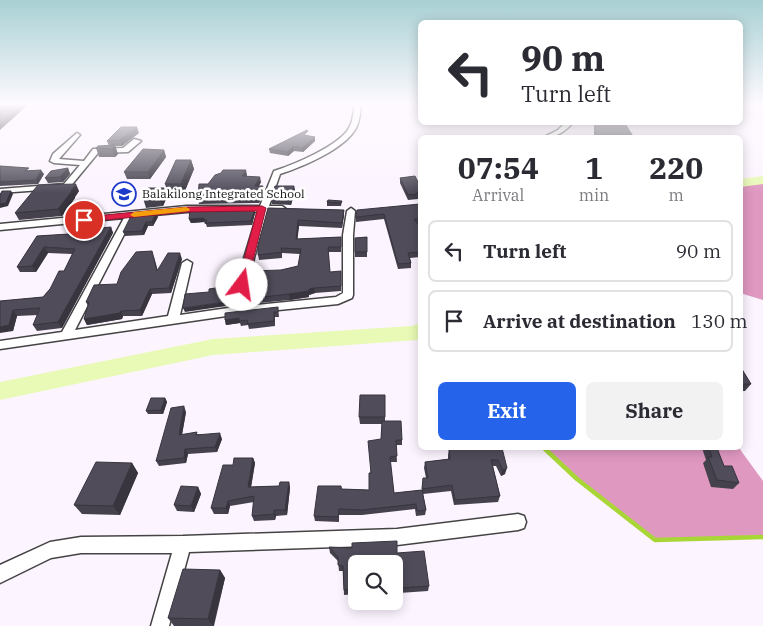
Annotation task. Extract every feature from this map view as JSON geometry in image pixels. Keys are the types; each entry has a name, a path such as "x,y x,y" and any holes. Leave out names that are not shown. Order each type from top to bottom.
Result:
{"street":[{"path":"240,310 242,285 262,208 276,173 312,159 348,134"},
{"path":"77,135 56,156 54,161 84,163"},
{"path":"0,191 66,186 96,151 125,150 137,141"},
{"path":"0,227 187,209 262,208 291,210"},
{"path":"0,345 240,310 338,300 348,295 348,235 351,211"},
{"path":"66,335 130,215"},
{"path":"173,320 187,263"},
{"path":"0,574 50,550 81,545 183,544 397,537 518,522"},
{"path":"160,626 183,544"}],"shaded area":[{"path":"763,181 763,300 743,294 743,184"},
{"path":"546,450 740,450 763,481 763,537 655,540 577,479"}],"building":[{"path":"114,134 128,134 120,140 107,141"},
{"path":"299,134 315,137 302,148 293,146 288,152 269,149"},
{"path":"596,134 632,135 596,135"},
{"path":"115,145 112,149 96,148 98,146"},
{"path":"143,149 164,150 148,172 124,172"},
{"path":"176,160 191,160 181,184 165,184"},
{"path":"0,166 29,168 25,171 41,170 36,180 0,182"},
{"path":"68,168 60,177 45,178 51,171"},
{"path":"223,170 246,170 242,176 260,177 255,186 263,186 258,198 198,199 199,184 208,184 215,175"},
{"path":"415,176 418,182 418,194 408,195 400,178"},
{"path":"76,184 58,209 15,213 38,185"},
{"path":"275,186 294,186 290,199 271,199"},
{"path":"148,188 164,188 159,197 143,198"},
{"path":"2,191 11,191 6,203 0,204 0,195"},
{"path":"328,200 342,201 341,203 327,202"},
{"path":"418,204 418,219 414,219 418,224 418,252 408,253 411,263 398,264 384,214 356,217 357,210"},
{"path":"268,208 344,210 342,223 298,220 296,239 341,237 341,247 328,247 330,272 341,271 341,286 314,288 309,289 309,291 247,299 252,271 281,270 298,266 301,249 281,248 282,252 258,255 258,245"},
{"path":"255,209 251,221 206,223 207,220 204,220 204,218 189,219 190,210"},
{"path":"156,212 152,222 146,222 142,231 123,232 132,214"},
{"path":"90,217 82,230 111,227 58,322 33,325 40,308 13,310 9,325 0,327 0,301 43,297 50,289 59,271 64,271 75,249 44,247 32,266 17,267 37,236 69,234 78,219"},
{"path":"367,237 367,252 355,252 355,238"},
{"path":"152,251 157,271 168,253 180,253 169,288 150,289 140,310 121,311 120,313 84,319 89,302 86,302 94,285 117,284 121,272 136,252"},
{"path":"226,271 238,272 232,301 183,308 185,294 209,292 209,289 222,287"},
{"path":"278,307 278,312 274,312 274,321 248,324 247,320 239,321 239,318 225,320 225,313"},
{"path":"743,371 751,384 743,384"},
{"path":"360,395 385,395 385,417 359,417"},
{"path":"151,398 165,398 161,410 146,411"},
{"path":"184,406 179,435 197,432 196,435 220,433 215,447 185,449 184,458 156,461 171,408"},
{"path":"382,421 401,421 402,440 396,440 397,456 390,457 394,493 422,490 426,510 417,511 416,504 362,510 339,509 338,517 314,516 318,486 341,486 341,489 369,490 369,473 371,473 368,441 381,439"},
{"path":"449,450 502,450 507,468 503,470 498,460 491,460 500,496 455,500 452,485 422,489 423,478 428,478 425,462 450,459"},
{"path":"710,450 718,450 724,466 732,466 739,483 717,480 708,457 712,457"},
{"path":"234,458 253,458 248,487 279,486 280,482 289,482 285,510 274,510 274,514 252,516 254,496 228,501 226,508 211,508 223,465 233,465"},
{"path":"96,462 132,463 113,506 74,505"},
{"path":"181,486 198,487 191,506 174,505"},
{"path":"397,541 397,553 424,551 429,586 403,588 403,555 348,555 348,590 344,590 343,566 338,565 338,557 329,547 352,548 352,543"},
{"path":"183,569 220,570 208,619 168,618"}],"waterway":[{"path":"743,183 763,180"},
{"path":"0,391 213,347 418,332"},
{"path":"546,450 577,479 655,540 763,537"}],"slow traffic":[{"path":"134,215 186,209"}],"place":[{"name":"Balakilong Integrated School","path":"124,194"}],"route":[{"path":"84,220 187,209 262,208 242,285"}]}
